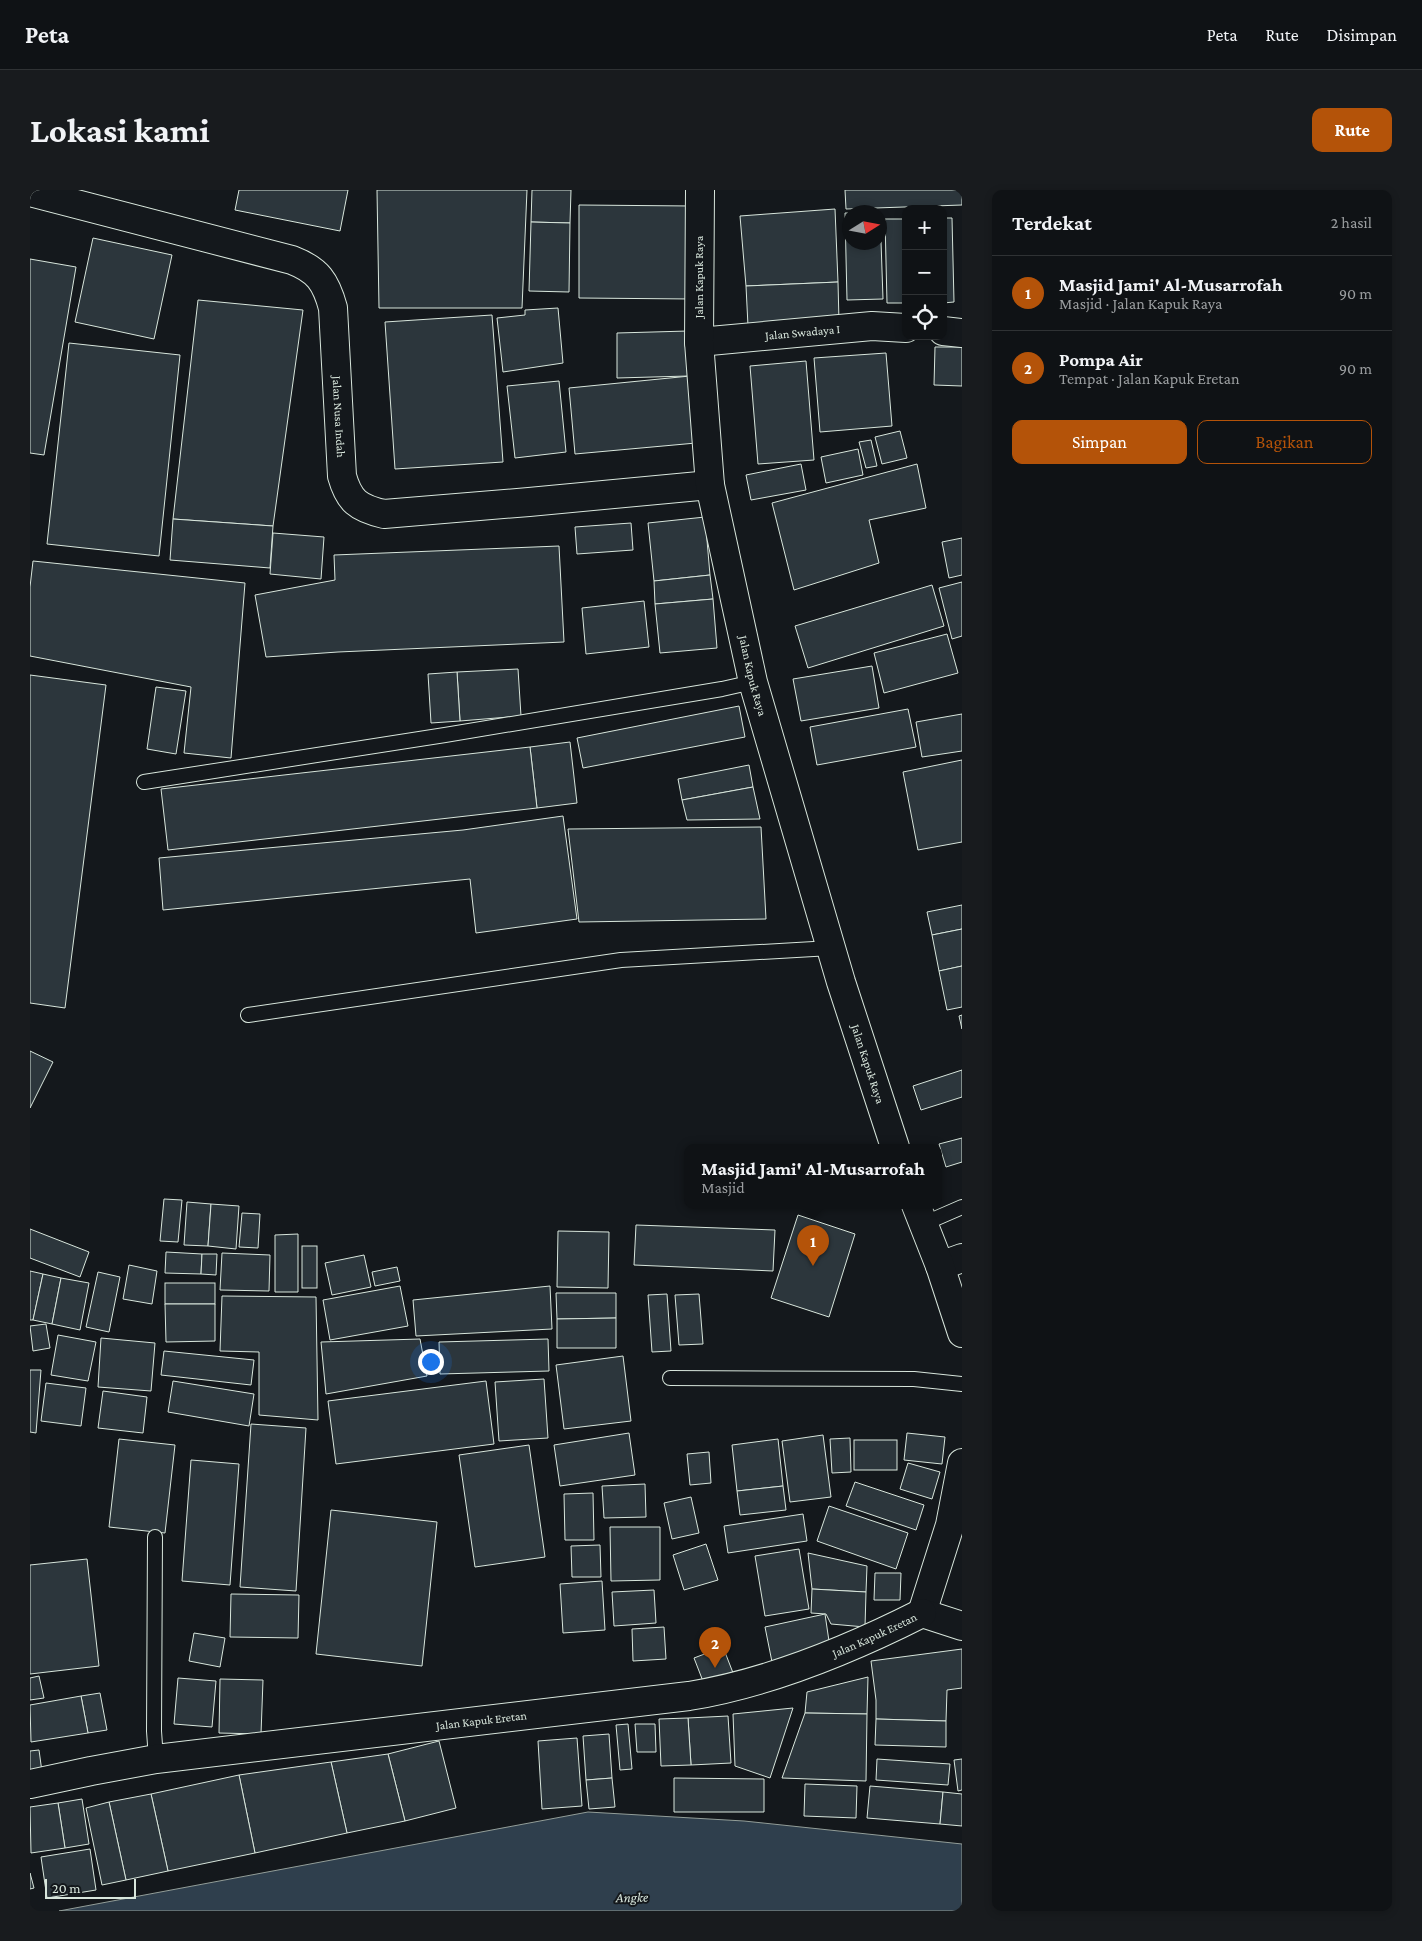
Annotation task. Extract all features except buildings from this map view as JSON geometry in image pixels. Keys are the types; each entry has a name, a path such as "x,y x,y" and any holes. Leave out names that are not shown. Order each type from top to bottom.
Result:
{"street":[{"name":"Jalan Kapuk Raya","path":"700,190 699,342 710,485 752,682 831,948 894,1144"},
{"name":"Jalan Nusa Indah","path":"30,192 292,260 307,266 319,276 328,291 333,308 342,476 346,491 355,503 368,510 384,514 710,485"},
{"name":"Jalan Swadaya I","path":"699,342 872,326 902,328"},
{"path":"947,331 962,333"},
{"path":"919,1214 951,1262 962,1333"},
{"path":"962,1463 950,1525 922,1613 962,1626"},
{"name":"Jalan Kapuk Eretan","path":"30,1784 91,1770 156,1759 689,1696 725,1690 792,1668 878,1635 922,1613"}],"lane":[{"path":"144,782 445,735 722,689 752,682"},
{"path":"248,1015 621,960 831,948"},
{"path":"919,1214 962,1207"},
{"path":"670,1378 914,1379 962,1384"},
{"path":"155,1537 154,1731 156,1759"}],"water":[{"name":"Angke","path":"588,1812 744,1821 962,1844 962,1911 59,1911"}],"place":[{"name":"Masjid Jami' Al-Musarrofah","path":"813,1266"},
{"name":"Pompa Air","path":"715,1668"}]}
